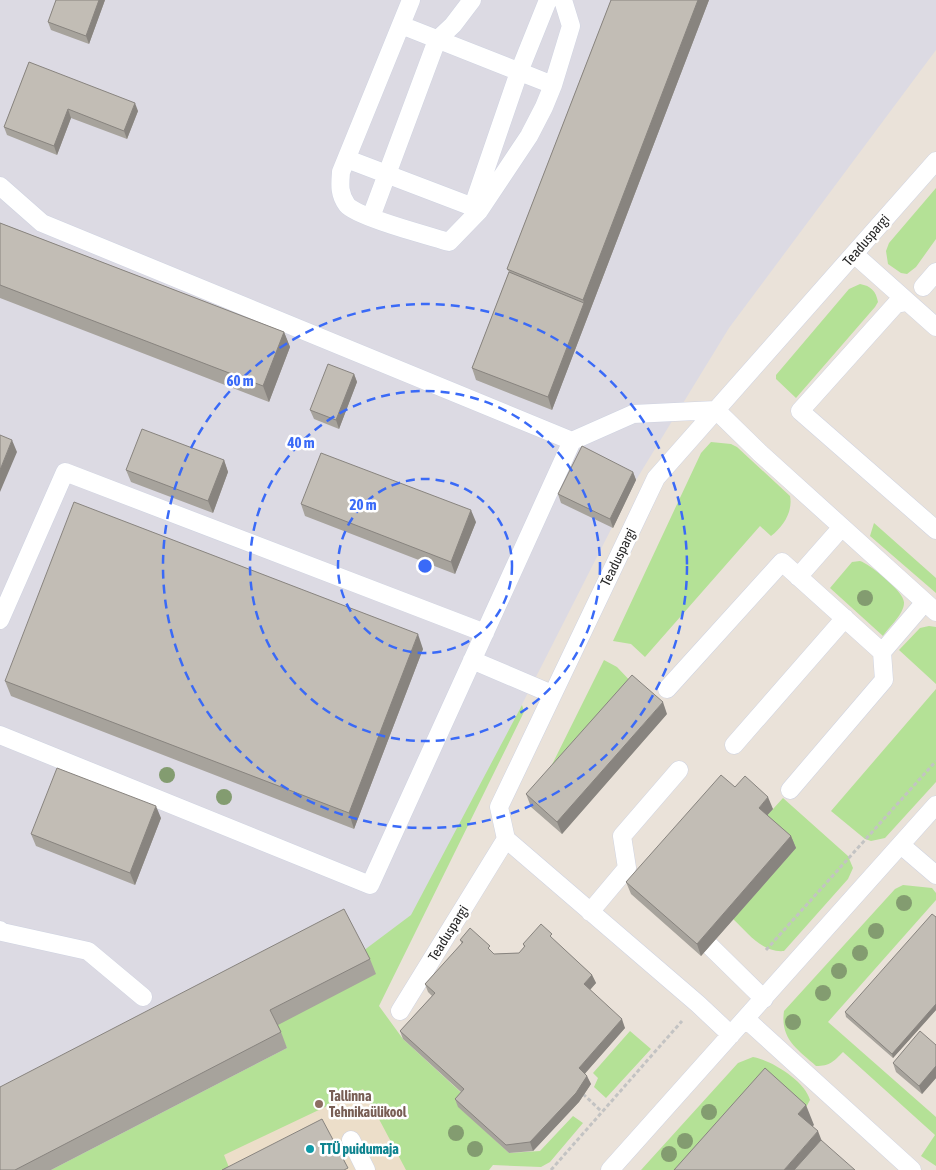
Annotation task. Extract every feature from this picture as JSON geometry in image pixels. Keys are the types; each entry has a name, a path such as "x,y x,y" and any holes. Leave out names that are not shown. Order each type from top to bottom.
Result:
{"lane":[{"path":"411,0 341,172 340,192 349,207 371,217 448,242 479,211 489,193 529,136 553,85 571,26 563,0"},
{"path":"371,217 437,40 453,25 472,0"},
{"path":"473,207 519,72 548,0"},
{"path":"401,26 553,85"},
{"path":"347,159 473,207"},
{"name":"Teaduspargi","path":"400,1011 506,840 499,807 656,478 936,160"},
{"path":"0,186 42,223 572,440"},
{"path":"473,207 489,193"},
{"path":"854,254 936,327"},
{"path":"923,287 936,272"},
{"path":"907,302 896,304 800,411 936,530"},
{"path":"0,734 370,885 572,440 633,414 716,410 931,607 882,652"},
{"path":"0,620 65,472 485,633"},
{"path":"798,577 842,527"},
{"path":"667,688 782,562 882,652 884,680 790,790"},
{"path":"734,745 845,618"},
{"path":"472,660 552,694"},
{"path":"590,912 627,868 622,836 679,770"},
{"path":"610,1170 936,805"},
{"path":"506,840 731,1035"},
{"path":"900,845 936,875"},
{"path":"0,930 88,951 143,997"},
{"path":"710,946 764,999"},
{"path":"746,1019 912,1170"},
{"path":"351,1140 366,1170"}],"path":[{"path":"766,950 936,761"},
{"path":"550,1170 601,1110 688,1015"},
{"path":"584,1094 601,1110"}],"shaded area":[{"path":"0,0 936,0 936,50 729,328 636,480 475,797 345,1039 116,1170 0,1170"},
{"name":"Tallinna Tehnikaülikool","path":"345,1039 469,1170 116,1170"}],"green space":[{"path":"936,188 936,239 916,267 907,274 901,273 888,264 886,251 889,243"},
{"path":"860,284 872,290 878,302 796,398 776,379 776,375 849,289"},
{"path":"711,442 731,444 737,447 790,496 789,513 784,523 771,536 760,526 645,657 631,644 613,641 701,453"},
{"path":"874,523 936,578 936,593 870,536"},
{"path":"860,561 886,579 903,598 902,612 883,636 830,588 852,562"},
{"path":"936,627 936,684 899,650 920,628"},
{"path":"604,660 617,667 636,687 531,807"},
{"path":"936,689 936,782 885,838 871,841 865,839 831,811"},
{"path":"522,705 524,712 379,1006 403,1039 467,1098 459,1107 509,1153 540,1151 573,1116 583,1123 550,1162 541,1167 493,1165 489,1170 406,1170 363,1089 224,1155 230,1170 51,1170 287,1048 276,1026 363,951 411,915"},
{"path":"783,798 848,856 853,868 848,879 784,951 776,951 756,941 733,919 795,848 763,820"},
{"path":"903,885 932,888 936,893 936,900 828,1022 936,1117 936,1166 921,1156 935,1135 843,1052 831,1063 816,1066 791,1043 783,1021 784,1011 895,889"},
{"path":"630,1031 651,1049 606,1098 594,1087 598,1078 593,1073"},
{"path":"753,1057 778,1067 802,1086 810,1100 804,1111 694,1170 641,1170 738,1063"}],"building":[{"path":"56,0 99,0 86,36 48,22"},
{"path":"611,0 698,0 583,300 507,269"},
{"path":"29,62 135,103 124,131 68,109 54,146 4,127"},
{"path":"0,223 284,332 263,386 0,285"},
{"path":"509,272 584,303 548,397 472,368"},
{"path":"328,364 354,374 336,420 310,410"},
{"path":"142,429 224,460 208,501 126,470"},
{"path":"0,435 12,440 0,470"},
{"path":"582,446 633,472 610,519 558,494"},
{"path":"321,453 471,510 451,562 301,504"},
{"path":"74,502 418,634 349,813 5,681"},
{"path":"632,675 663,702 557,822 526,794"},
{"path":"57,768 156,806 130,873 31,834"},
{"path":"721,775 735,787 745,776 768,797 759,808 791,836 697,944 626,882"},
{"path":"344,909 370,959 270,1010 281,1032 15,1170 0,1170 0,1087"},
{"path":"932,914 936,917 936,1004 892,1054 845,1012"},
{"path":"541,924 552,934 550,936 592,975 584,984 622,1019 579,1068 587,1076 576,1093 530,1142 506,1145 455,1099 464,1089 400,1031 435,993 425,984 463,942 460,940 470,928 490,946 488,948 494,954 519,953 525,946 523,944"},
{"path":"920,1031 936,1045 936,1066 919,1086 893,1063"},
{"path":"765,1068 806,1105 798,1114 818,1131 784,1170 674,1170"},
{"name":"TTÜ puidumaja","path":"322,1119 348,1168 344,1170 222,1170"},
{"path":"821,1140 855,1170 794,1170"}],"place":[{"name":"Tallinna Tehnikaülikool","path":"319,1104"},
{"name":"TTÜ puidumaja","path":"310,1149"}]}
